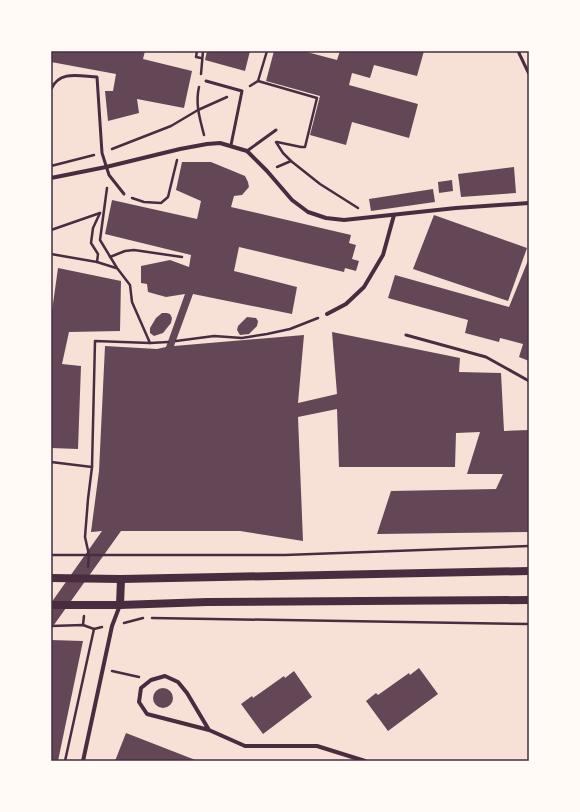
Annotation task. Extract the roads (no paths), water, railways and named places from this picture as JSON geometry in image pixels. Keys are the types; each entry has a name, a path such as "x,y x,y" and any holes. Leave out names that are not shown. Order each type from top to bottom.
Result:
{"main road":[{"path":"51,578 121,579 529,571"},
{"path":"120,605 121,579"},
{"path":"51,605 120,605 206,602 529,600"}],"street":[{"path":"51,178 206,144 220,143 231,145 247,151 267,171 292,200 308,212 326,218 344,220 394,216 456,208 529,203"},
{"path":"327,314 346,304 364,287 383,255 394,216"},
{"path":"83,761 112,626 120,605"},
{"path":"208,730 187,693 178,682 165,676 151,680 141,688 139,702 147,714 208,730 245,746 317,746 365,761"}],"lane":[{"path":"518,51 529,74"},
{"path":"51,88 55,81 65,76 97,77 102,153 109,176 124,194"},
{"path":"206,81 242,91 231,145"},
{"path":"247,151 276,130"},
{"path":"406,335 486,357 529,381"}]}
